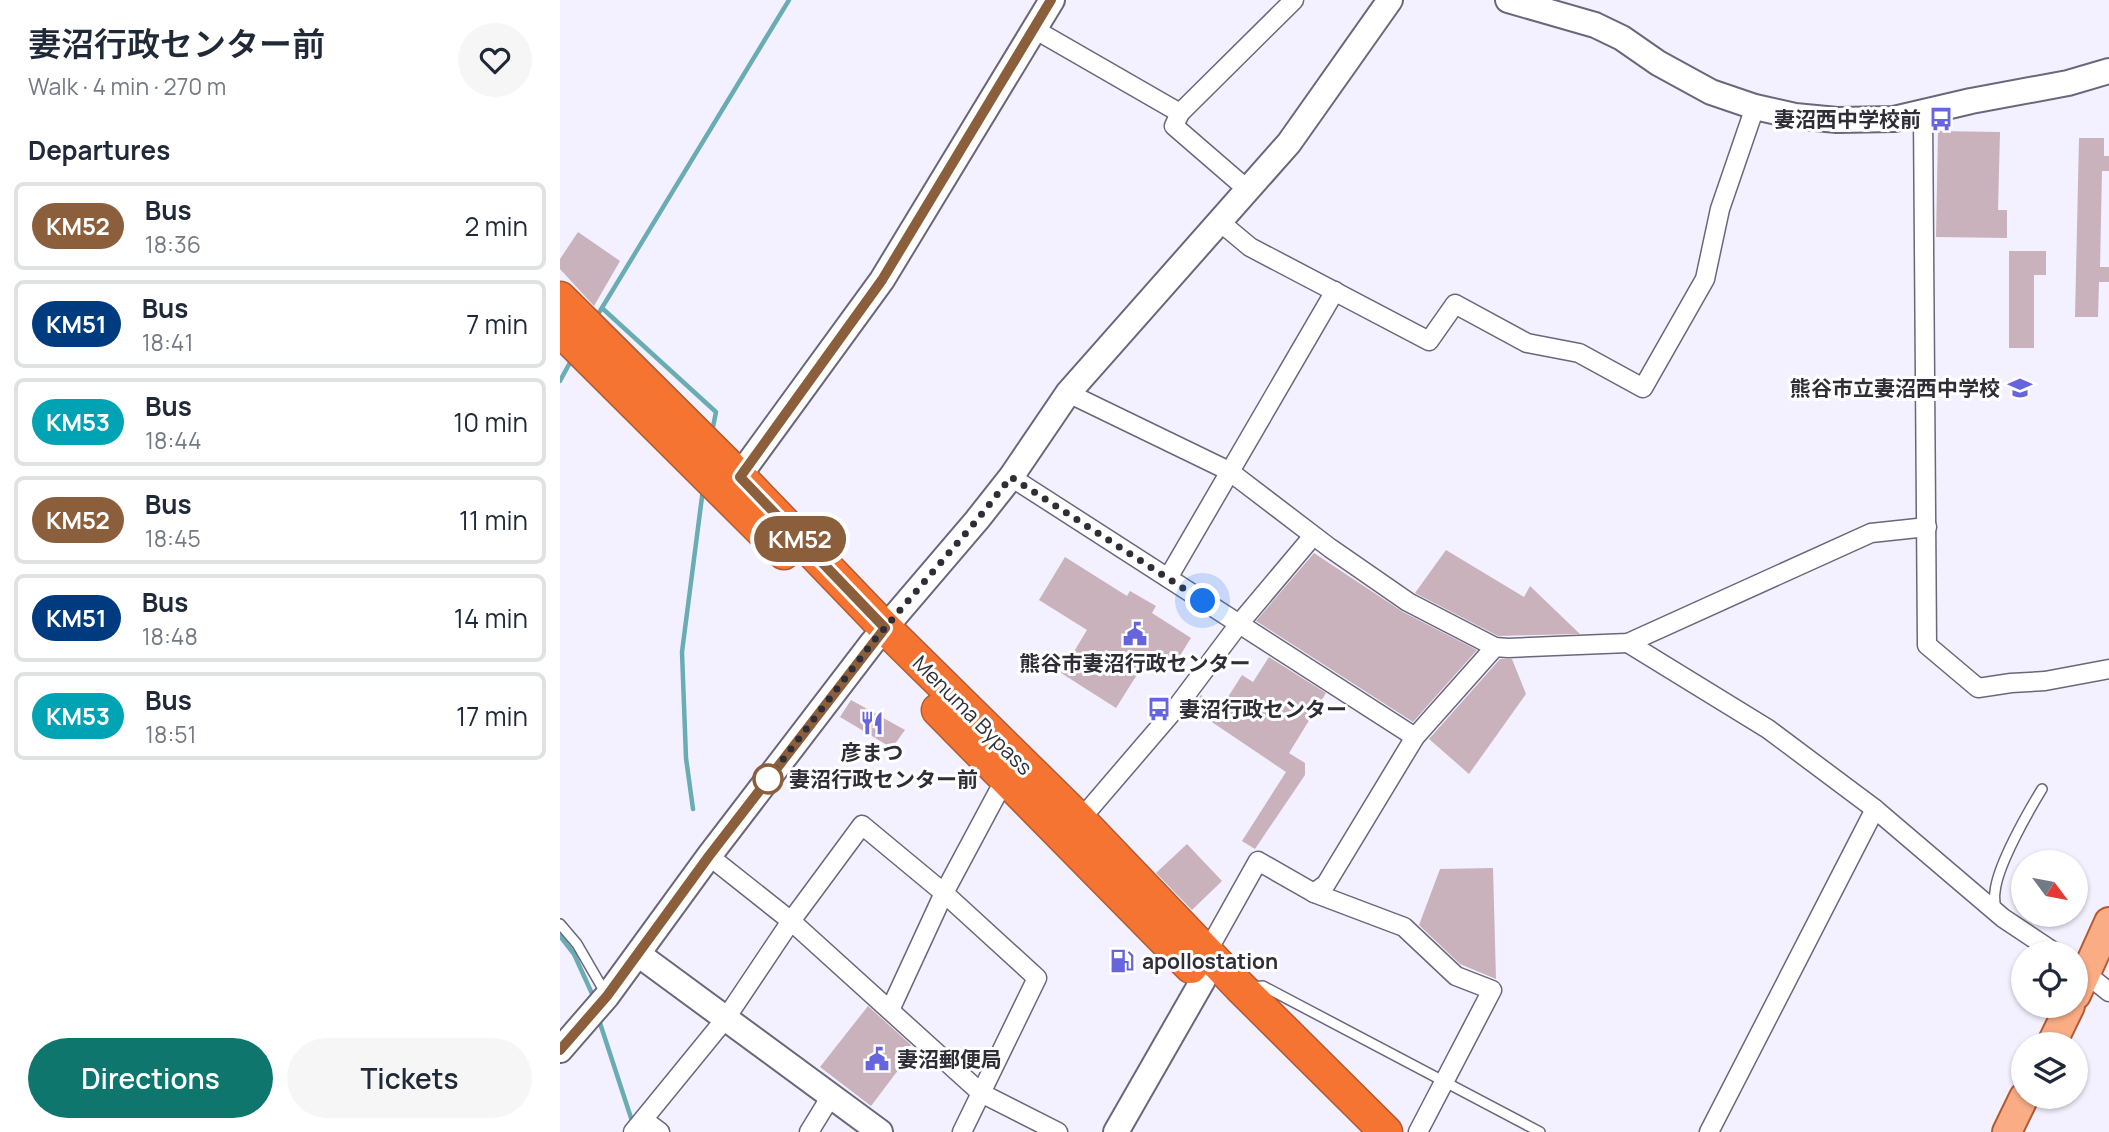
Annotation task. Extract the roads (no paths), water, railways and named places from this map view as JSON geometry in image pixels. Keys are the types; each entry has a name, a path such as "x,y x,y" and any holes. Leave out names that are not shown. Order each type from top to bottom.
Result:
{"highway":[{"name":"Menuma Bypass","path":"560,298 733,486 878,635 1005,779 1205,966 1240,987 1386,1132"},
{"name":"Menuma Bypass","path":"560,330 733,486"},
{"name":"Menuma Bypass","path":"878,635 1080,820 1205,966 1355,1132"}],"main road":[{"path":"2088,963 2106,934"},
{"path":"2012,1130 2020,1109"}],"street":[{"path":"733,486 882,280 1052,0"},
{"path":"1248,190 1174,126 1180,113 1294,0"},
{"path":"560,1050 607,996 709,856 878,635 1011,477 1068,393 1289,143 1390,0"},
{"path":"1508,0 1595,25 1622,38 1711,92 1755,107 1795,116 1837,120 1894,119 2068,83 2109,71"},
{"path":"1034,29 1180,113"},
{"path":"1220,222 1250,247 1429,341 1455,303 1527,343 1579,353 1643,388 1705,279 1720,209 1755,107"},
{"path":"1923,113 1927,645 1978,688 2045,681 2109,669"},
{"path":"1168,578 1335,291"},
{"path":"1068,393 1229,471 1313,536 1408,602 1495,647 1628,643 1871,533 1927,527"},
{"path":"1011,477 1415,737"},
{"path":"1080,820 1176,708 1239,624 1313,536"},
{"path":"1628,643 1768,729 1875,809 1996,912 2038,941"},
{"path":"1314,893 1326,884 1415,737 1495,647"},
{"path":"890,1010 944,893 1005,779"},
{"path":"1709,1132 1875,809"},
{"path":"660,1132 638,1126 726,1018 791,921 862,825 944,893 1037,978 962,1132"},
{"path":"709,856 791,921 981,1093 1058,1132"},
{"path":"1116,1132 1190,999 1258,861 1314,893 1404,927 1457,976 1492,990 1418,1132"},
{"path":"638,954 880,1132"},
{"path":"2088,982 2109,992"},
{"path":"809,1132 831,1096"}],"lane":[{"path":"1996,912 1994,891 2001,871 2023,821 2042,789"},
{"path":"560,924 577,944 607,996"},
{"path":"1240,987 1263,986 1540,1132"}],"waterway":[{"path":"597,316 789,0"},
{"path":"602,308 716,412 712,432"},
{"path":"560,381 573,357"},
{"path":"693,809 686,758 682,652 703,489"},
{"path":"560,936 574,954 594,998"},
{"path":"599,1020 633,1124"}],"place":[{"name":"妻沼西中学校前","path":"1941,119"},
{"name":"熊谷市立妻沼西中学校","path":"2020,388"},
{"name":"熊谷市妻沼行政センター","path":"1135,634"},
{"name":"妻沼行政センター","path":"1159,709"},
{"name":"彦まつ","path":"872,723"},
{"name":"妻沼行政センター前","path":"768,779"},
{"name":"apollostation","path":"1122,961"},
{"name":"妻沼郵便局","path":"877,1059"}]}
